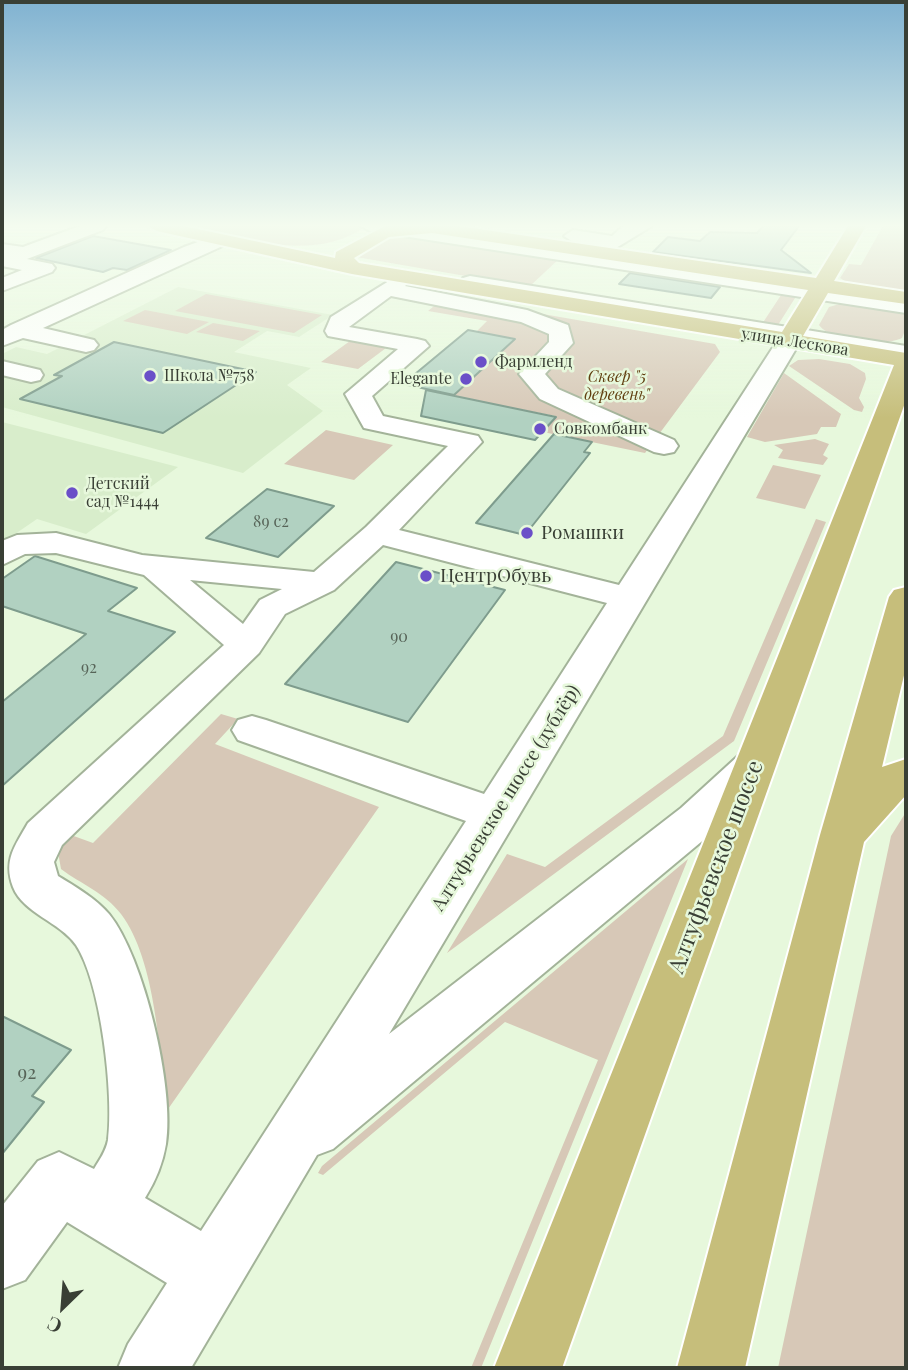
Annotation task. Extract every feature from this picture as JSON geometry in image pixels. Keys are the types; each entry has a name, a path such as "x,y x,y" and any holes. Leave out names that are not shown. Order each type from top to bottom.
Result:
{"main road":[{"name":"улица Лескова","path":"447,290 791,337 906,360"},
{"name":"Алтуфьевское шоссе (дублёр)","path":"791,337 818,290"},
{"path":"828,290 906,298"},
{"name":"Алтуфьевское шоссе","path":"528,1368 906,366"},
{"path":"710,1368 843,835 906,597"},
{"path":"843,835 897,778 906,774"}],"street":[{"path":"11,335 108,290"},
{"path":"104,1208 133,1162 140,1127 132,1055 113,971 97,937 75,910 37,887 31,862 44,835 246,645 272,607 322,583 377,534 468,442 373,422 358,394 417,346 336,331 339,322 386,290"},
{"path":"423,290 527,317 560,330 561,343 531,374 549,394 664,446"},
{"name":"улица Лескова","path":"535,290 791,337 906,353"},
{"path":"824,290 906,307"},
{"path":"11,335 86,345"},
{"name":"Алтуфьевское шоссе (дублёр)","path":"152,1368 791,337"},
{"path":"2,368 31,375"},
{"path":"377,534 628,598"},
{"path":"2,555 17,545 56,543 153,567 322,583"},
{"path":"153,567 246,645"},
{"path":"252,730 497,815"},
{"path":"287,1149 696,820 753,766"},
{"path":"2,1257 59,1182 211,1273"}],"shaded area":[{"name":"Школа №758","path":"172,290 194,290 333,315 299,337 267,331 234,352 311,368 287,385 323,411 243,473 2,407 2,354 16,347 47,354"},
{"name":"Детский сад №1444","path":"2,422 178,467 86,534 37,519 2,543"}],"green space":[{"path":"784,290 797,295 778,325 760,327"},
{"path":"206,294 322,315 294,333 175,311"},
{"name":"Сквер \"5 деревень\"","path":"445,297 715,344 720,352 645,453 543,432 555,416 452,396 515,339 474,334 487,321 428,311"},
{"path":"850,301 906,310 906,328 902,338 883,342 858,341 834,335 819,325 829,307"},
{"path":"145,310 209,322 187,334 123,321"},
{"path":"213,323 260,331 243,341 196,332"},
{"path":"350,341 386,348 358,369 321,362"},
{"path":"819,359 850,364 865,373 866,379 859,398 864,407 862,412 854,410 789,366 798,360"},
{"path":"784,373 841,414 836,427 821,427 817,434 765,442 747,437"},
{"path":"326,430 393,445 354,480 284,464"},
{"path":"815,439 829,444 823,455 828,458 823,465 778,458 783,450 774,445"},
{"path":"773,465 821,475 805,509 756,498"},
{"path":"816,519 826,522 734,741 447,953 507,854 545,867 723,736"},
{"path":"221,714 238,719 215,744 379,807 166,1112 154,1009 142,956 133,933 108,900 61,869 58,852 71,835 93,843"},
{"path":"906,812 906,1368 778,1368 891,836"},
{"path":"688,859 481,1368 471,1368 598,1060 505,1022 323,1175 318,1173 322,1166"}],"building":[{"path":"658,290 718,290 711,298"},
{"path":"468,330 515,339 454,395 403,384"},
{"path":"114,342 256,372 163,433 20,399 62,376 54,375"},
{"path":"426,390 556,417 535,440 421,416"},
{"path":"554,434 592,442 584,452 590,453 525,535 476,523"},
{"path":"267,489 334,506 278,557 206,538"},
{"path":"35,556 137,588 108,611 175,632 2,786 2,702 86,634 2,606 2,579"},
{"path":"396,562 505,590 408,722 285,684"},
{"path":"2,1016 71,1050 32,1096 44,1102 2,1154"}],"place":[{"name":"Фармленд","path":"481,362"},
{"name":"Школа №758","path":"150,376"},
{"name":"Elegante","path":"466,379"},
{"name":"Совкомбанк","path":"540,429"},
{"name":"Детский сад №1444","path":"72,493"},
{"name":"Ромашки","path":"527,533"},
{"name":"ЦентрОбувь","path":"426,576"}]}
